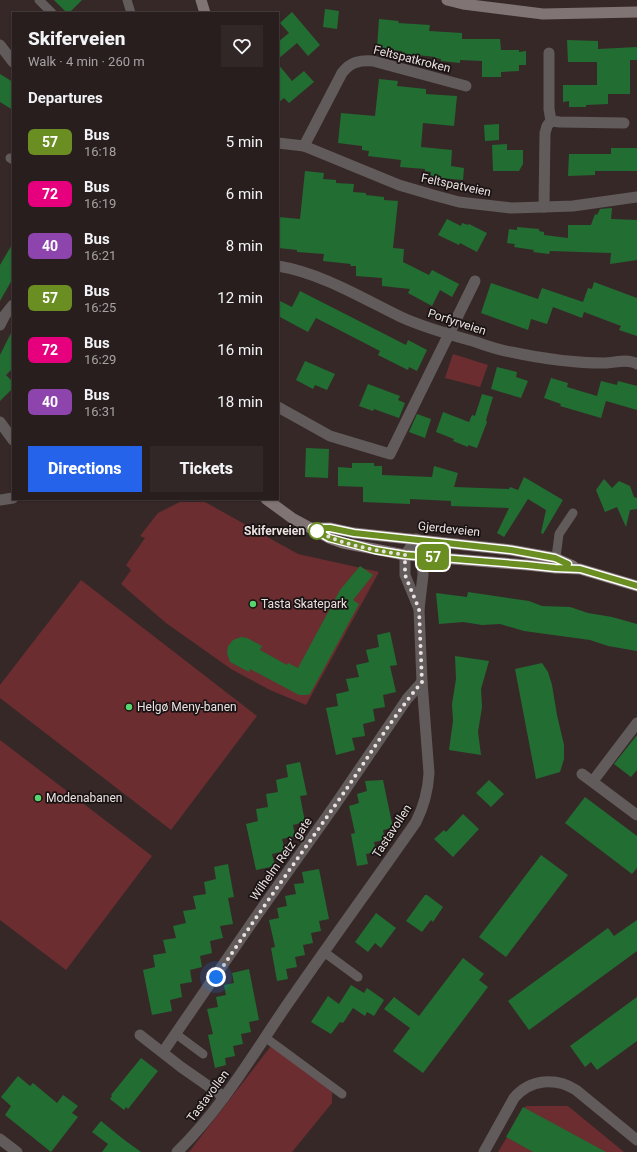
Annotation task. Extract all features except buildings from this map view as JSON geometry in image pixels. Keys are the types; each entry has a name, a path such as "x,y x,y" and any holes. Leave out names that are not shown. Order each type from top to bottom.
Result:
{"main road":[{"path":"201,0 205,12"},
{"path":"208,0 208,12"},
{"path":"447,0 463,4 543,14 637,12"},
{"name":"Gjerdeveien","path":"267,500 287,515 329,538 343,542 405,555 555,563"},
{"name":"Gjerdeveien","path":"312,528 330,528 354,533 483,546 580,569 637,586"}],"street":[{"path":"0,45 12,61"},
{"path":"544,208 545,133 551,121 548,109 549,53"},
{"name":"Feltspatkroken","path":"304,146 342,73 347,66 354,62 361,60 373,61 466,86"},
{"path":"551,121 624,123"},
{"name":"Feltspatveien","path":"279,143 304,146 399,185 459,202 504,207 544,208 573,206 637,197"},
{"name":"Porfyrveien","path":"279,266 291,268 334,284 403,318 449,335 510,352 605,363 621,361 634,362 637,364"},
{"path":"279,408 330,436 390,454 475,281"},
{"path":"0,325 12,306"},
{"path":"0,422 12,439"},
{"path":"0,500 12,498"},
{"path":"405,555 416,539"},
{"name":"Tastavollen","path":"177,1152 216,1110 324,952 416,822 424,805 429,789 430,773 422,682 419,609 423,576 422,555 416,539"},
{"name":"Tastavollen","path":"405,555 405,575 419,609"},
{"name":"Wilhelm Retz' gate","path":"163,1052 403,705 422,682"},
{"path":"593,781 637,723"},
{"path":"582,774 637,815"},
{"path":"140,1035 181,1067 224,1097"},
{"path":"486,1151 518,1093 533,1084 549,1081 570,1086 576,1090 637,1140"},
{"path":"2,1144 17,1152"}],"lane":[{"path":"39,0 51,12"},
{"path":"127,0 131,12"},
{"path":"555,563 559,534 573,513"},
{"path":"324,952 358,977"},
{"path":"176,1034 203,1054"},
{"path":"266,1038 342,1094"}],"shaded area":[{"path":"453,354 488,365 480,387 445,378"},
{"name":"Tasta Skatepark","path":"180,502 205,502 298,554 379,572 306,705 270,690 231,669 166,623 121,584 131,570 126,565 145,538 140,536 158,513"},
{"name":"Helgø Meny-banen","path":"81,580 257,716 171,830 0,698 0,685"},
{"name":"Modenabanen","path":"0,740 152,856 66,970 0,920"},
{"path":"271,1046 332,1092 332,1103 292,1152 189,1152"},
{"path":"526,1106 568,1106 624,1152 498,1152"}],"bus line":[{"name":"57","path":"568,564 555,558 483,546 354,533 330,528 312,528 329,538 375,550 405,555 422,555 463,560 580,569 637,586"}],"place":[{"name":"Skiferveien","path":"317,531"},
{"name":"Tasta Skatepark","path":"253,604"},
{"name":"Helgø Meny-banen","path":"129,707"},
{"name":"Modenabanen","path":"38,798"}],"route":[{"path":"216,977 253,920 335,805 383,734 422,682 419,609 405,575 405,555 375,550 343,542 329,538 317,531"}]}
